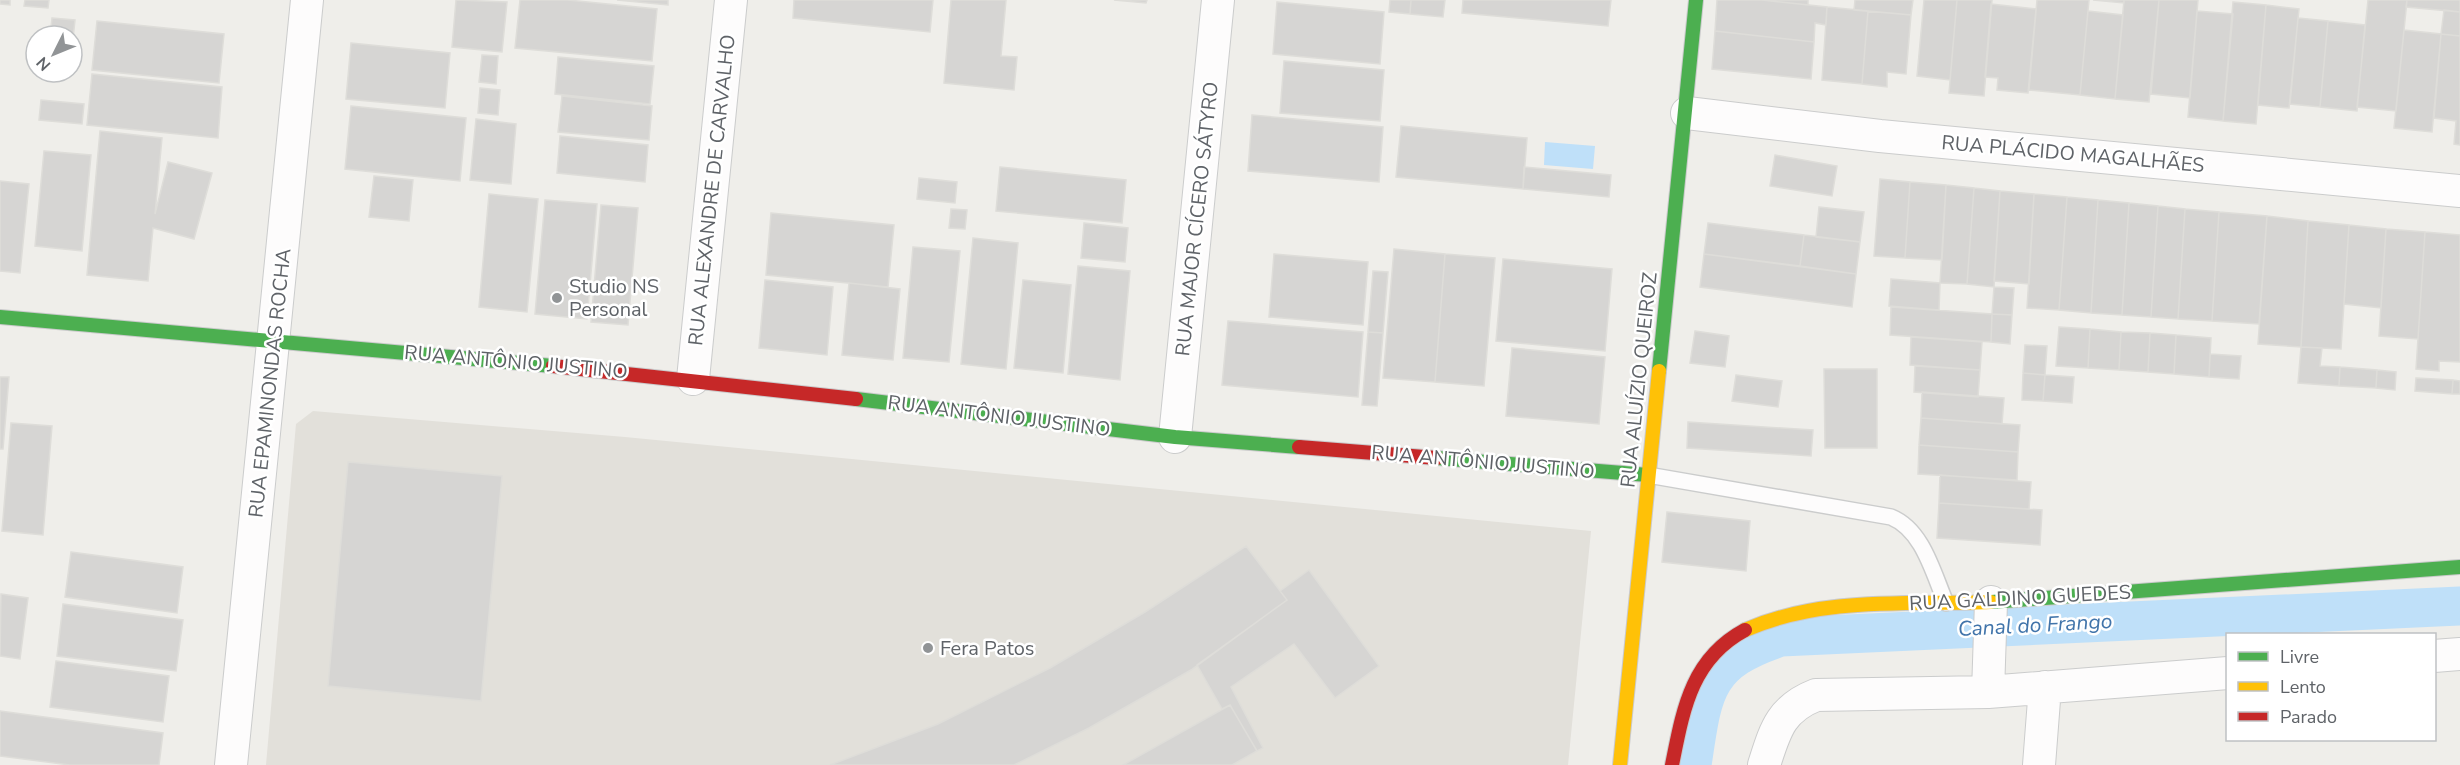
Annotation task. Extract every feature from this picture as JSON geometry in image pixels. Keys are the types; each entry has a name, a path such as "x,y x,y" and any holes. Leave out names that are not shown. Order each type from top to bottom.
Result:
{"street":[{"name":"RUA EPAMINONDAS ROCHA","path":"231,765 307,0"},
{"name":"RUA ALEXANDRE DE CARVALHO","path":"693,379 731,0"},
{"name":"RUA MAJOR CÍCERO SÁTYRO","path":"1175,437 1218,0"},
{"name":"RUA ALUÍZIO QUEIROZ","path":"1620,765 1687,113 1696,0"},
{"name":"RUA PLÁCIDO MAGALHÃES","path":"1687,113 1880,136 2460,191"},
{"name":"RUA ANTÔNIO JUSTINO","path":"0,317 274,339 693,379 1175,437 1648,475"},
{"name":"RUA GALDINO GUEDES","path":"1672,765 1688,692 1696,672 1716,650 1742,631 1772,619 1832,607 1991,602 2460,567"},
{"path":"1988,692 1991,602"},
{"path":"2436,656 2460,654"},
{"path":"1764,765 1782,719 1798,702 1816,695 1988,692 2226,673"},
{"path":"2039,765 2045,687"}],"lane":[{"name":"RUA ANTÔNIO JUSTINO","path":"1648,475 1904,522 1918,539 1946,603"}],"shaded area":[{"name":"Fera Patos","path":"313,411 625,437 1591,531 1568,765 266,765 296,424"}],"water":[{"path":"1545,142 1595,146 1593,169 1544,165"}],"building":[{"path":"0,0 10,0 10,5 0,4"},
{"path":"25,0 49,0 48,8 24,6"},
{"path":"456,0 507,2 502,52 452,47"},
{"path":"520,0 568,0 657,9 652,61 515,48"},
{"path":"617,0 668,0 668,5"},
{"path":"794,0 933,0 930,32 793,18"},
{"path":"951,0 1006,0 1001,56 1017,57 1014,90 944,83"},
{"path":"1114,0 1147,0 1146,3"},
{"path":"1390,0 1411,0 1410,14 1389,12"},
{"path":"1411,0 1445,0 1443,17 1410,14"},
{"path":"1463,0 1611,0 1608,26 1462,13"},
{"path":"1717,0 1762,0 1827,7 1826,25 1815,23 1814,42 1715,31"},
{"path":"1762,0 1808,0 1808,5"},
{"path":"1855,0 1913,0 1911,15 1854,10"},
{"path":"1924,0 1957,0 1950,80 1917,76"},
{"path":"1957,0 1992,0 1984,96 1949,93"},
{"path":"2037,0 2089,0 2080,95 2029,90"},
{"path":"2093,0 2124,0 2124,3"},
{"path":"2124,0 2159,0 2149,102 2115,99"},
{"path":"2159,0 2198,0 2190,98 2151,94"},
{"path":"2368,0 2407,0 2396,111 2357,107"},
{"path":"2407,0 2460,0 2460,12 2406,7"},
{"path":"1277,2 1384,12 1380,64 1273,54"},
{"path":"2233,2 2266,5 2256,124 2223,121"},
{"path":"1991,4 2036,9 2028,93 1997,90 1998,78 1985,77"},
{"path":"2266,5 2299,9 2289,108 2258,105"},
{"path":"1827,7 1868,11 1862,84 1822,80"},
{"path":"2444,10 2460,12 2460,36 2441,34"},
{"path":"1868,11 1911,15 1906,74 1887,72 1887,87 1862,84"},
{"path":"2088,11 2123,15 2115,99 2080,95"},
{"path":"2197,11 2233,14 2223,121 2188,117"},
{"path":"52,18 75,20 75,24 51,24"},
{"path":"2298,18 2328,21 2320,107 2290,104"},
{"path":"97,21 224,34 219,83 92,70"},
{"path":"2328,21 2365,25 2357,111 2320,107"},
{"path":"2404,30 2441,34 2432,132 2394,128"},
{"path":"1715,31 1814,42 1811,79 1712,69"},
{"path":"2441,34 2460,36 2460,145 2454,144 2456,121 2434,118"},
{"path":"351,43 450,53 445,108 346,99"},
{"path":"482,55 498,56 496,84 479,82"},
{"path":"558,57 654,66 650,104 555,94"},
{"path":"1284,61 1384,70 1380,121 1280,113"},
{"path":"92,74 222,87 218,138 87,125"},
{"path":"480,88 500,90 498,115 478,113"},
{"path":"562,96 652,106 649,140 558,132"},
{"path":"41,100 84,104 82,124 39,120"},
{"path":"351,106 466,118 460,181 345,169"},
{"path":"1252,115 1383,127 1379,182 1248,171"},
{"path":"476,119 516,124 511,184 470,180"},
{"path":"1401,126 1527,138 1523,189 1396,177"},
{"path":"100,131 162,138 155,214 168,162 212,173 194,239 153,228 148,281 87,275"},
{"path":"560,136 648,145 645,182 557,173"},
{"path":"44,151 91,155 82,251 35,246"},
{"path":"1775,155 1837,166 1832,196 1770,186"},
{"path":"1000,167 1126,180 1122,223 996,211"},
{"path":"1524,167 1611,175 1609,197 1523,189"},
{"path":"374,176 413,180 409,221 369,217"},
{"path":"919,178 957,182 955,203 917,199"},
{"path":"1880,179 1910,182 1905,258 1874,256"},
{"path":"0,181 29,184 20,273 0,271"},
{"path":"1910,182 1946,185 1942,260 1905,258"},
{"path":"1946,185 1974,188 1967,284 1940,283"},
{"path":"1974,188 2000,191 1994,287 1967,284"},
{"path":"2000,191 2034,194 2029,284 1994,281"},
{"path":"489,194 538,199 527,312 479,307"},
{"path":"2034,194 2067,197 2059,310 2027,308"},
{"path":"2067,197 2098,200 2091,313 2059,310"},
{"path":"545,200 597,204 587,319 535,314"},
{"path":"2098,200 2129,203 2122,315 2091,313"},
{"path":"2129,203 2158,206 2151,317 2122,315"},
{"path":"601,205 638,208 628,325 591,322"},
{"path":"2158,206 2185,209 2178,319 2151,317"},
{"path":"1819,207 1864,212 1860,242 1816,237"},
{"path":"951,209 967,210 965,229 949,228"},
{"path":"2185,209 2219,212 2212,321 2178,319"},
{"path":"2219,212 2267,216 2259,324 2212,321"},
{"path":"771,213 894,225 888,287 766,275"},
{"path":"2267,216 2308,221 2301,347 2258,344"},
{"path":"2308,221 2349,225 2341,349 2301,347"},
{"path":"1084,223 1128,228 1125,262 1081,258"},
{"path":"1708,223 1804,235 1800,266 1704,254"},
{"path":"2349,225 2386,229 2381,308 2344,304"},
{"path":"2386,229 2425,232 2418,339 2379,336"},
{"path":"2425,232 2460,235 2460,362 2439,361 2439,371 2416,369"},
{"path":"1804,235 1860,242 1856,274 1800,266"},
{"path":"973,238 1018,243 1006,369 961,364"},
{"path":"913,247 960,251 949,362 903,358"},
{"path":"1394,249 1445,254 1435,382 1383,378"},
{"path":"1274,254 1368,262 1363,325 1269,317"},
{"path":"1445,254 1495,258 1484,386 1435,382"},
{"path":"1704,254 1856,274 1852,307 1700,287"},
{"path":"1503,259 1612,269 1605,351 1496,341"},
{"path":"1078,266 1130,271 1120,380 1068,374"},
{"path":"1373,271 1388,272 1383,333 1368,332"},
{"path":"1891,279 1940,283 1939,310 1889,306"},
{"path":"765,280 833,287 827,355 759,348"},
{"path":"1023,280 1071,285 1063,373 1014,368"},
{"path":"849,283 900,289 893,360 842,355"},
{"path":"1994,287 2014,288 2012,315 1992,314"},
{"path":"1891,307 1992,314 1991,342 1890,335"},
{"path":"1992,314 2012,315 2010,344 1991,342"},
{"path":"1228,321 1363,332 1358,397 1222,385"},
{"path":"2059,327 2090,329 2088,368 2056,366"},
{"path":"2090,329 2121,332 2119,370 2088,368"},
{"path":"1695,331 1729,336 1725,367 1690,363"},
{"path":"1368,332 1383,333 1377,406 1362,405"},
{"path":"2121,332 2150,333 2148,372 2119,370"},
{"path":"2150,333 2176,335 2174,374 2148,372"},
{"path":"2176,335 2211,338 2209,377 2174,374"},
{"path":"1911,337 1982,342 1980,370 1910,365"},
{"path":"2025,345 2047,346 2045,375 2023,373"},
{"path":"2301,347 2322,348 2320,366 2340,367 2339,386 2298,383"},
{"path":"1512,348 1605,357 1599,424 1506,416"},
{"path":"2210,354 2241,356 2239,379 2209,377"},
{"path":"1915,366 1980,370 1978,397 1914,392"},
{"path":"2340,367 2377,370 2376,388 2339,386"},
{"path":"1824,369 1877,369 1877,448 1825,448"},
{"path":"2377,370 2396,372 2395,390 2376,388"},
{"path":"2023,373 2045,375 2043,401 2022,400"},
{"path":"1736,375 1782,381 1778,407 1732,401"},
{"path":"2045,375 2074,377 2072,403 2043,401"},
{"path":"0,377 9,377 3,449 0,449"},
{"path":"2416,378 2453,380 2452,394 2415,391"},
{"path":"2453,380 2460,381 2460,394 2452,394"},
{"path":"1922,392 2004,398 2002,424 1921,418"},
{"path":"1921,418 2020,425 2018,452 1919,445"},
{"path":"1688,422 1813,430 1811,456 1687,448"},
{"path":"11,423 52,426 43,535 2,531"},
{"path":"1919,445 2018,452 2017,480 1918,474"},
{"path":"348,462 502,476 481,701 328,686"},
{"path":"1940,475 2031,482 2029,509 1939,503"},
{"path":"1939,503 2042,510 2040,545 1937,538"},
{"path":"1667,512 1750,521 1746,571 1662,562"},
{"path":"1246,546 1287,600 1191,670 1089,728 1014,765 830,765 938,724 1050,668 1145,612"},
{"path":"71,552 183,567 177,613 65,597"},
{"path":"1309,570 1379,666 1335,698 1294,644 1231,687 1263,748 1257,751 1230,705 1222,709 1197,665 1287,600 1280,591"},
{"path":"1,594 28,598 20,659 0,656"},
{"path":"63,604 183,620 176,671 57,656"},
{"path":"56,661 169,676 163,722 50,707"},
{"path":"1230,705 1257,751 1232,765 1123,765"},
{"path":"0,711 163,733 159,765 70,765 0,756"}],"waterway":[{"name":"Canal do Frango","path":"1692,765 1700,717 1712,683 1722,669 1736,657 1781,637 2460,606"}],"traffic: fast":[{"path":"1659,371 1696,0"},
{"path":"0,317 553,366"},
{"path":"856,399 1175,437 1299,447"},
{"path":"1437,458 1648,475"},
{"path":"1991,602 2460,567"}],"traffic: slow":[{"path":"1620,765 1659,371"},
{"path":"1745,630 1775,619 1835,607 1897,603 1991,602"}],"traffic: jam":[{"path":"553,366 856,399"},
{"path":"1299,447 1437,458"},
{"path":"1672,765 1680,725 1692,688 1701,671 1712,656 1727,642 1745,630"}],"place":[{"name":"Studio NS Personal","path":"557,298"},
{"name":"Fera Patos","path":"928,648"}]}
